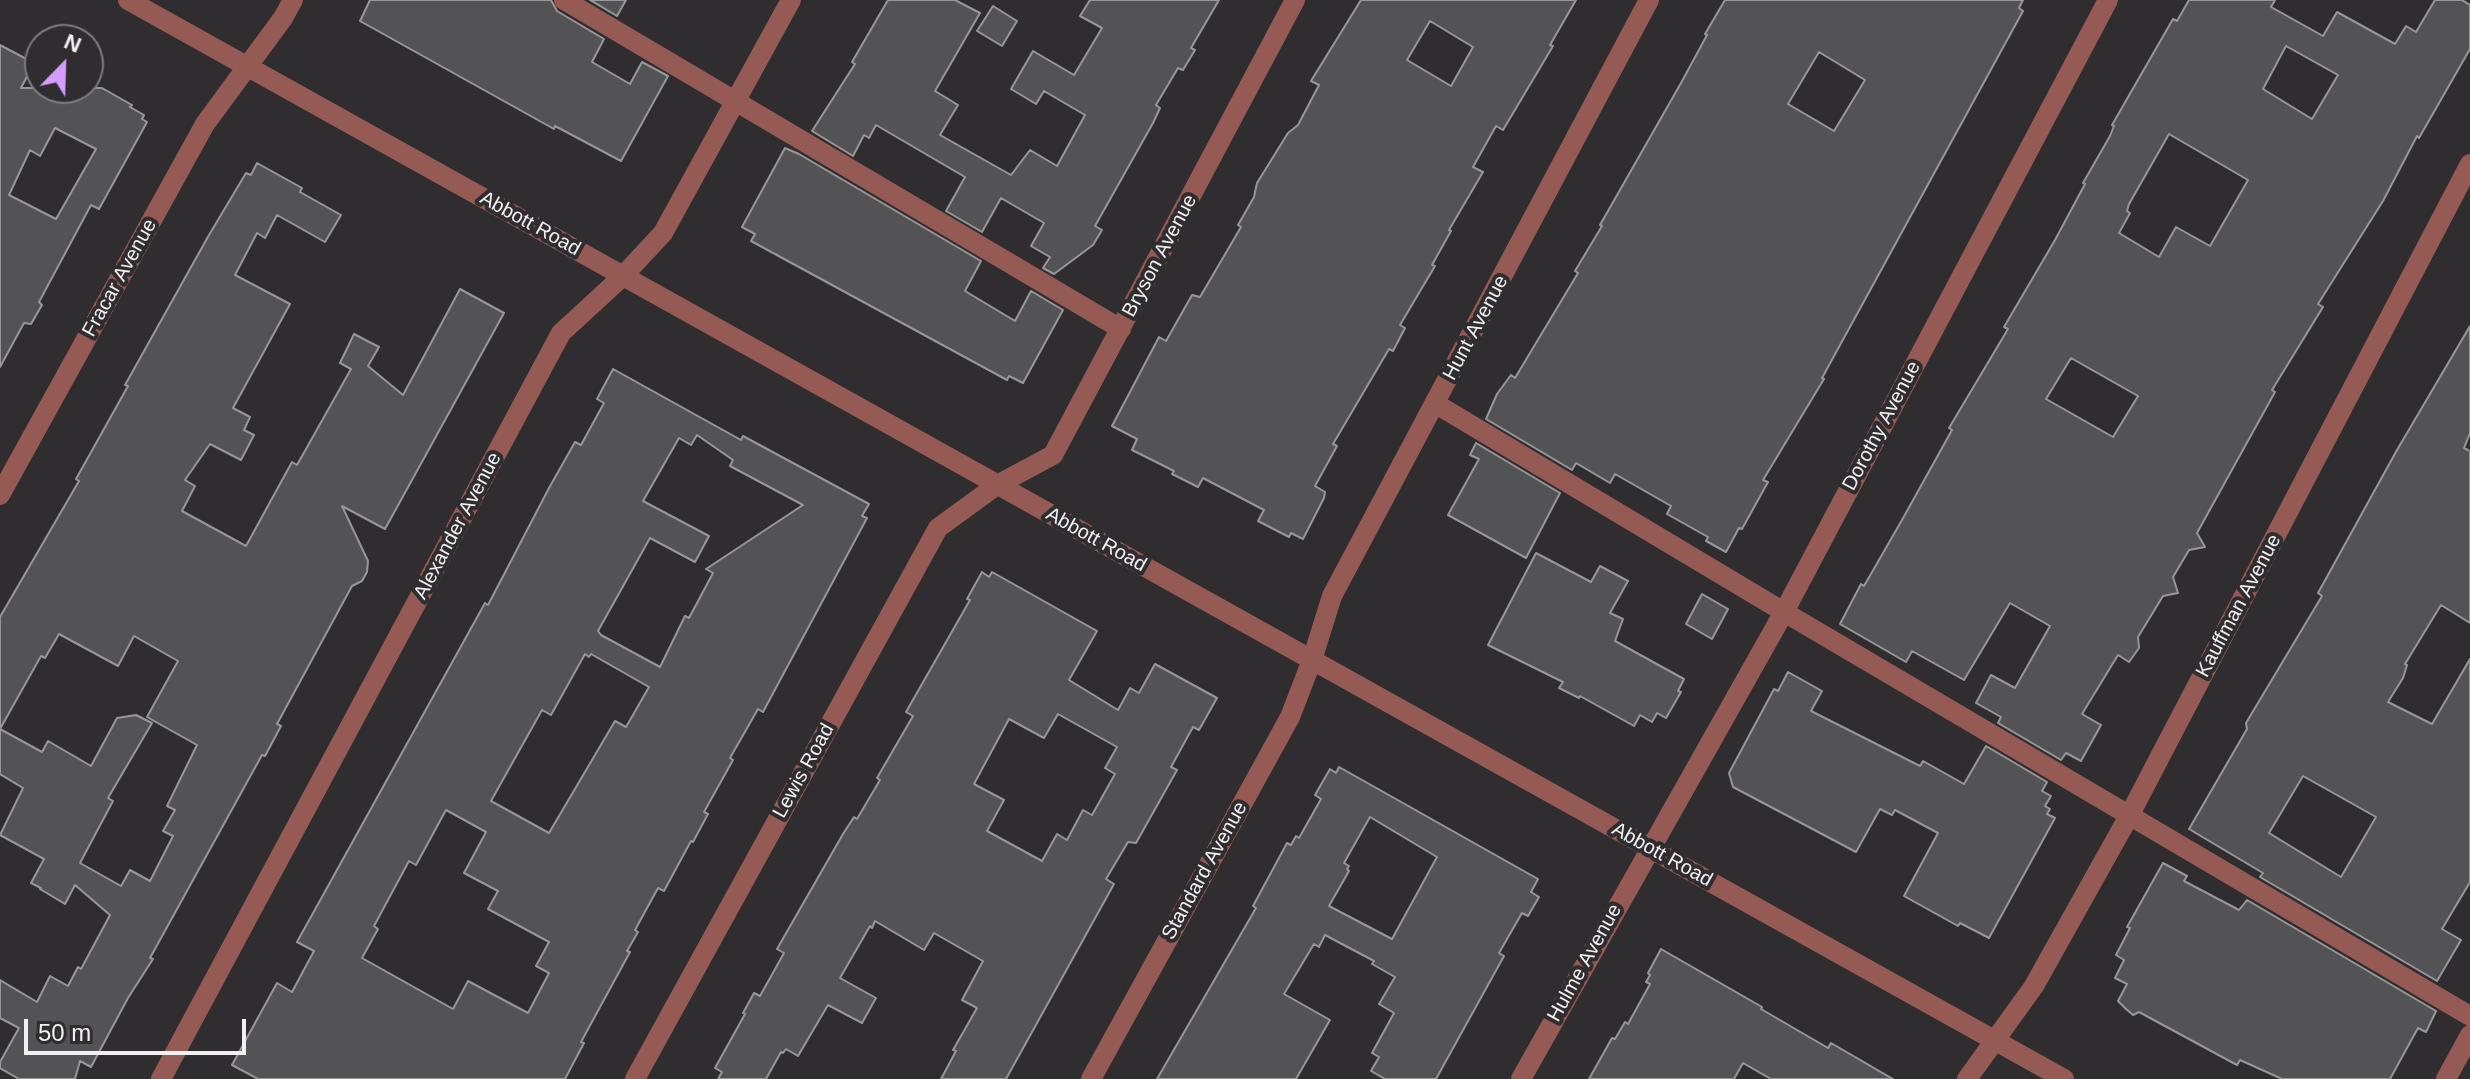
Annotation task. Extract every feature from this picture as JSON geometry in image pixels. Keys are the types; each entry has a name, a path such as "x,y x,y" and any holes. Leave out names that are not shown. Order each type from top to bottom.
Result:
{"street":[{"name":"Abbott Road","path":"128,0 2064,1079"},
{"name":"Fracar Avenue","path":"0,495 205,124 293,0"},
{"path":"564,0 1121,329"},
{"name":"Alexander Avenue","path":"161,1079 561,333 623,276 663,233 791,0"},
{"name":"Bryson Avenue","path":"997,485 1053,455 1295,0"},
{"name":"Hunt Avenue","path":"1312,660 1332,596 1649,0"},
{"name":"Dorothy Avenue","path":"1651,849 1784,612 2108,0"},
{"name":"Kauffman Avenue","path":"1967,1079 2034,986 2129,816 2470,164"},
{"path":"1436,404 2470,1016"},
{"name":"Lewis Road","path":"635,1079 938,528 997,485"},
{"name":"Standard Avenue","path":"1091,1079 1290,717 1312,660"},
{"name":"Hulme Avenue","path":"1521,1079 1651,849"},
{"path":"2446,1079 2470,1035"}],"building":[{"path":"370,0 551,0 557,11 604,39 592,62 630,84 642,62 668,76 621,161 555,126 554,129 360,21"},
{"path":"590,0 626,0 617,16"},
{"path":"888,0 955,0 980,13 935,91 958,105 940,135 1011,175 1030,150 1057,166 1085,115 1044,91 1036,104 1011,89 1033,51 1074,75 1102,28 1080,16 1090,0 1219,0 1191,48 1195,50 1183,70 1178,68 1156,105 1160,108 1153,123 1095,226 1102,230 1093,245 1054,274 1043,268 1050,257 1031,246 1044,223 1001,198 982,232 946,211 965,177 876,125 869,138 864,135 853,156 812,131 855,64 852,62"},
{"path":"1361,0 1576,0 1550,45 1553,46 1503,130 1496,126 1473,167 1483,172 1449,230 1432,265 1435,266 1400,325 1405,328 1393,351 1389,349 1333,444 1337,446 1315,486 1325,492 1324,498 1303,539 1291,533 1289,537 1258,521 1264,510 1203,478 1198,487 1172,474 1174,471 1132,450 1137,439 1112,426 1159,337 1166,341 1192,295 1200,297 1241,227 1238,225 1254,197 1257,183 1288,133 1298,125 1319,85 1311,81","holes":["1430,21 1473,47 1451,86 1407,60"]},
{"path":"1725,0 2023,0 2019,8 2023,11 1824,379 1763,480 1768,482 1726,552 1706,541 1708,537 1667,514 1671,506 1615,474 1610,483 1576,463 1572,470 1486,419 1497,394 1511,375 1515,378 1578,273 1575,271 1681,83","holes":["1819,52 1865,80 1834,131 1788,104"]},
{"path":"2189,0 2275,0 2271,7 2323,36 2337,12 2395,44 2406,26 2416,32 2435,0 2462,0 2470,5 2470,49 2419,138 2417,136 2383,201 2318,304 2323,307 2272,390 2275,392 2197,533 2205,547 2189,550 2173,577 2178,593 2163,596 2138,637 2139,648 2129,662 2118,655 2082,714 2101,725 2081,761 2066,753 2061,760 1998,723 2001,717 1976,703 1991,675 2015,688 2050,626 2010,603 1964,680 1912,651 1906,662 1840,624 1861,584 1864,586 1902,520 1952,430 1949,428 2008,329 2004,327 2085,184 2110,136 2112,125 2173,19 2177,21","holes":["2286,46 2338,75 2312,119 2263,89","2169,134 2248,180 2210,246 2176,227 2159,257 2119,233 2130,213 2127,211","2071,358 2138,396 2113,437 2046,399"]},
{"path":"993,6 1017,21 1002,46 977,31"},
{"path":"0,45 24,58 24,82 21,88 24,88 24,104 104,104 104,89 132,105 130,107 144,115 142,119 147,122 99,209 91,205 39,302 42,305 31,324 24,323 0,367","holes":["55,128 96,149 56,219 9,195 30,150 40,156"]},
{"path":"785,148 981,261 965,291 1015,321 1031,291 1063,310 1023,383 1009,376 1007,380 751,241 755,234 742,227"},
{"path":"257,163 302,188 300,192 341,215 325,242 277,215 265,238 257,233 235,275 290,304 233,408 250,417 244,430 254,435 241,460 210,444 185,480 195,486 182,511 246,546 292,462 297,465 351,369 340,363 354,334 379,347 368,366 403,395 460,289 504,313 385,529 342,506 368,561 367,572 362,581 352,586 277,724 281,726 265,756 262,755 150,958 153,959 91,1067 80,1061 75,1079 19,1079 0,1068 0,1062 19,1028 0,1018 0,980 37,1002 50,976 68,986 78,967 81,969 110,915 75,885 65,904 31,883 44,859 0,835 23,788 0,774 0,729 0,617 79,481 76,479 128,386 125,385 209,235 246,173 251,175","holes":["59,634 118,666 134,636 178,661 147,717 197,745 167,806 175,810 163,831 173,836 150,881 130,870 121,886 80,863 113,801 108,798 152,723 136,715 117,718 91,766 48,741 42,752 0,729 41,656 45,658"]},
{"path":"2470,326 2470,433 2464,448 2470,451 2470,623 2441,605 2405,664 2403,678 2388,702 2432,724 2470,659 2470,882 2442,929 2461,940 2437,981 2260,877 2263,873 2189,829 2247,729 2246,723 2322,596 2318,593","holes":["2303,776 2376,817 2341,877 2269,833"]},
{"path":"613,369 741,440 743,436 869,504 862,516 867,518 763,712 758,709 730,758 733,760 704,812 708,814 693,842 664,891 658,888 635,930 638,932 627,951 630,952 581,1042 584,1043 565,1079 258,1079 232,1065 277,983 292,992 314,951 297,942 485,603 488,605 575,442 581,445 604,403 597,399","holes":["697,435 733,460 730,466 803,505 706,569 713,573 689,618 685,616 660,667 598,631 650,538 695,562 709,536 643,501 679,438 691,445","585,654 589,657 591,654 649,687 626,727 615,721 549,833 491,801 542,710 551,715","446,810 486,832 464,873 498,891 488,909 549,942 536,966 549,973 528,1013 468,981 453,1009 362,958 378,929 374,926 409,861 416,865"]},
{"path":"1476,443 1560,493 1526,558 1448,515 1479,459 1470,455"},
{"path":"1536,553 1591,582 1600,566 1628,581 1610,613 1623,619 1615,641 1684,679 1678,691 1681,692 1666,718 1657,713 1652,722 1640,715 1634,726 1559,688 1563,682 1488,645"},
{"path":"982,572 989,577 992,572 1097,631 1069,680 1118,710 1130,688 1139,693 1155,664 1217,698 1199,730 1193,727 1171,767 1177,770 1136,843 1128,842 1106,879 1114,884 1006,1079 941,1079 956,1051 953,1050 977,1008 962,1000 983,961 934,933 924,950 875,921 840,978 876,998 862,1023 828,1005 798,1056 786,1049 781,1052 766,1079 718,1079 722,1072 715,1068 743,1013 754,993 760,996 784,953 777,949 843,834 854,817 857,819 880,780 877,778 913,716 906,712 970,600 967,599","holes":["1058,714 1117,747 1105,768 1115,774 1092,815 1083,810 1067,840 1057,834 1042,861 987,831 1004,800 974,784 1009,719 1044,738"]},
{"path":"1702,594 1728,609 1712,639 1686,624"},
{"path":"1788,672 1822,691 1811,711 1920,766 1923,761 1964,784 1986,746 2047,782 2042,791 2051,796 2045,806 2050,809 2047,814 2055,818 1989,938 1960,923 1958,926 1904,896 1938,833 1895,810 1892,815 1880,809 1856,852 1733,787 1729,773 1774,689 1778,691"},
{"path":"1339,767 1538,879 1531,892 1539,897 1528,916 1522,913 1499,953 1504,956 1436,1079 1385,1079 1371,1071 1379,1057 1372,1053 1394,1013 1379,1004 1395,977 1372,964 1374,961 1325,935 1319,947 1314,944 1284,994 1330,1020 1296,1079 1157,1079 1256,908 1253,906 1287,843 1291,845 1296,836 1299,838 1321,799 1315,795 1330,769 1336,773","holes":["1370,817 1437,857 1392,939 1329,906 1349,871 1349,866 1344,863"]},
{"path":"2163,863 2187,876 2184,881 2239,910 2247,900 2436,1011 2426,1032 2418,1028 2390,1079 2282,1079 2240,1060 2237,1065 2139,1012 2133,1015 2126,1009 2118,1001 2127,984 2115,978 2124,960 2116,955 2130,928 2127,927"},
{"path":"1661,949 1828,1048 1831,1043 1893,1079 1771,1079 1743,1063 1734,1079 1589,1079 1612,1038 1615,1039 1625,1022 1628,1024 1650,984 1646,982 1648,973"}]}
